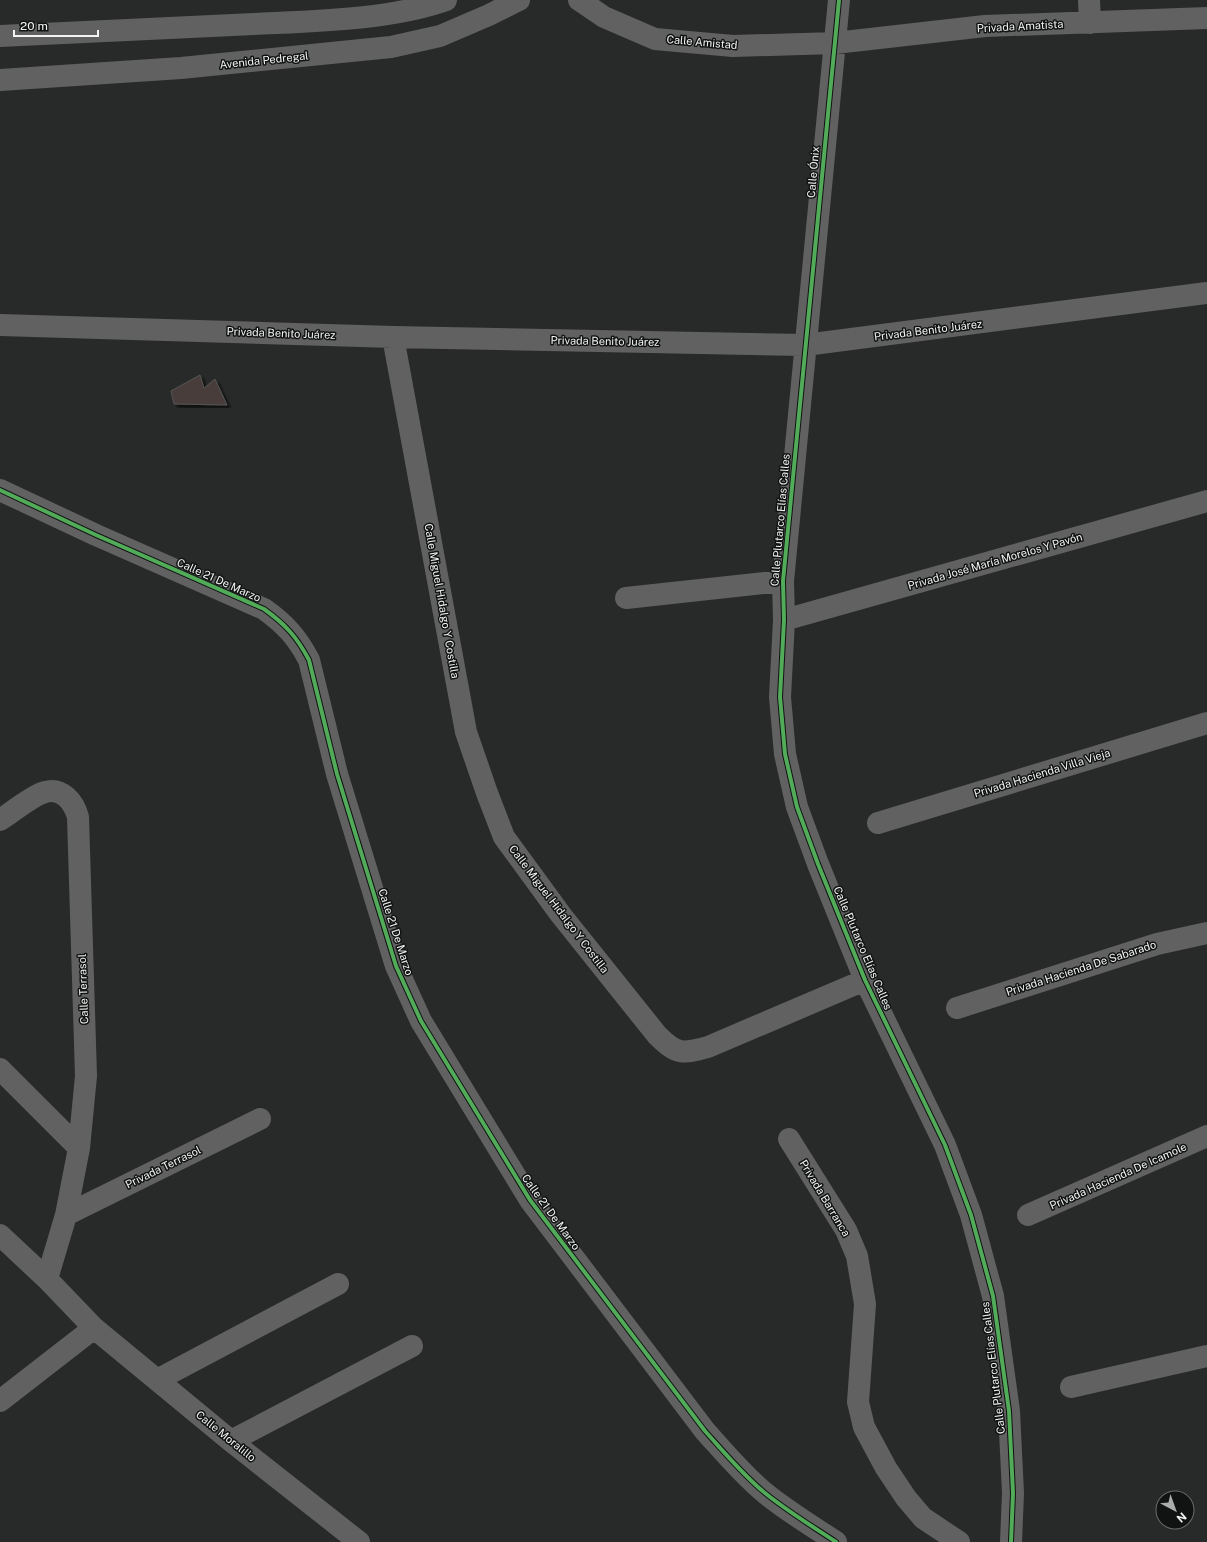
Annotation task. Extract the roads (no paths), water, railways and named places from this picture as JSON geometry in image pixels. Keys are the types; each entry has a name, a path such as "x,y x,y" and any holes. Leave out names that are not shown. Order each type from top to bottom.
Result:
{"street":[{"path":"0,36 318,20 395,13 433,5 446,0"},
{"name":"Avenida Pedregal","path":"0,80 181,68 391,47 440,36 520,0"},
{"name":"Calle Amistad","path":"579,0 604,17 655,39 733,46 835,43"},
{"name":"Calle Ónix","path":"806,346 839,0"},
{"path":"1089,0 1090,23"},
{"name":"Privada Amatista","path":"835,43 985,26 1207,18"},
{"name":"Privada Benito Juárez","path":"0,325 806,346 1207,293"},
{"name":"Calle Miguel Hidalgo Y Costilla","path":"393,336 466,732 504,837 561,915 657,1035 668,1046 676,1051 690,1052 708,1047 865,980"},
{"name":"Calle Plutarco Elías Calles","path":"806,346 783,581 784,620 780,697 785,754 796,799 818,864 865,980 945,1145 972,1214 991,1289 1009,1411 1013,1493 1011,1542"},
{"name":"Calle 21 De Marzo","path":"0,490 96,536 264,609 295,636 301,645 310,666 337,774 396,966 421,1021 530,1200 705,1431 735,1464 765,1493 793,1514 836,1542"},
{"name":"Privada José María Morelos Y Pavón","path":"784,620 1207,501"},
{"path":"626,598 783,581"},
{"name":"Privada Hacienda Villa Vieja","path":"878,823 1207,723"},
{"name":"Calle Terrasol","path":"0,820 44,792 54,791 70,800 75,807 78,817 86,1076 79,1148"},
{"name":"Privada Hacienda De Sabarado","path":"957,1008 1157,944 1207,933"},
{"path":"0,1069 79,1148 66,1215 47,1279"},
{"name":"Privada Terrasol","path":"66,1215 260,1119"},
{"name":"Privada Hacienda De Icamole","path":"1028,1215 1207,1136"},
{"name":"Privada Barranca","path":"789,1139 842,1223 857,1256 865,1304 858,1402 864,1427 886,1468 906,1498 923,1518 959,1542"},
{"name":"Calle Moralillo","path":"0,1235 47,1279 94,1328 232,1441 359,1542"},
{"path":"157,1380 338,1284"},
{"path":"0,1401 94,1328"},
{"path":"232,1441 412,1346"},
{"path":"1071,1387 1207,1356"}]}
